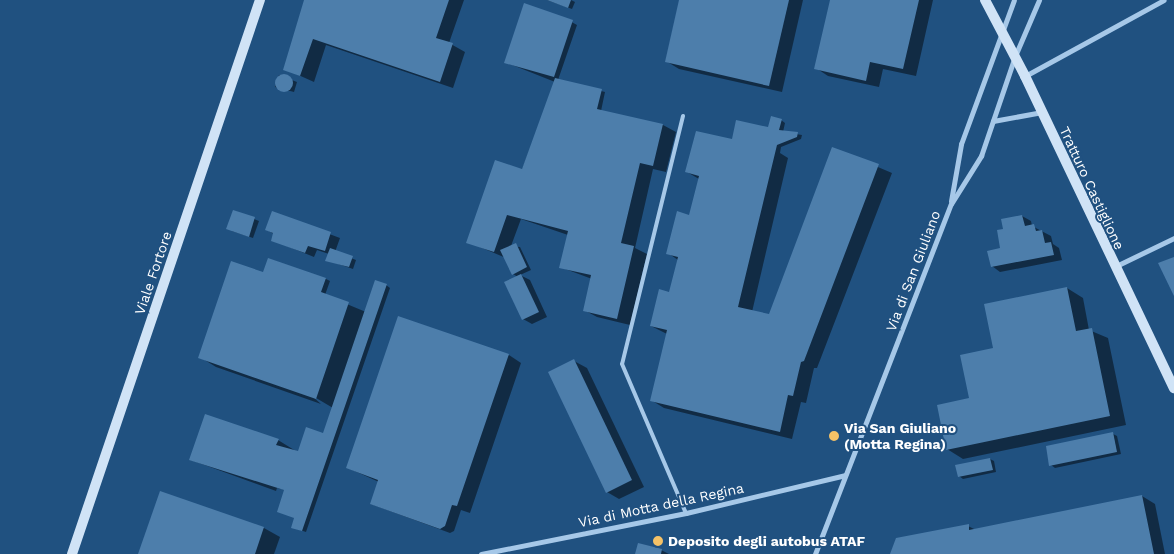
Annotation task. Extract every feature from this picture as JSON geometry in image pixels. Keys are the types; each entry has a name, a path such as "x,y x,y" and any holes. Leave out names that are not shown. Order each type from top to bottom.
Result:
{"main road":[{"name":"Viale Fortore","path":"72,554 260,0"},
{"name":"Tratturo Castiglione","path":"985,0 1025,76 1114,268 1174,388"}],"street":[{"path":"951,204 961,144 1014,0"},
{"name":"Via di San Giuliano","path":"815,554 951,204 981,156 1015,56 1039,0"},
{"path":"1025,76 1164,0"},
{"path":"993,121 1042,112"},
{"path":"1114,268 1174,238"},
{"name":"Via di Motta della Regina","path":"481,554 686,513 845,475"}],"lane":[{"path":"683,116 622,364 686,513"}],"building":[{"path":"304,0 449,0 436,38 453,43 440,82 313,39 300,76 283,70"},
{"path":"547,0 571,0 568,8"},
{"path":"679,0 789,0 769,86 665,62"},
{"path":"830,0 919,0 903,69 870,62 866,81 814,69"},
{"path":"524,3 573,20 554,77 504,63"},
{"path":"284,74 290,77 293,83 290,89 284,92 278,89 275,83 278,77"},
{"path":"555,78 602,89 597,109 663,124 653,166 640,163 621,243 634,246 617,319 583,311 591,275 559,268 568,231 507,215 494,252 466,243 495,160 522,169"},
{"path":"771,116 782,119 779,130 798,132 797,137 777,145 738,307 769,314 832,147 879,164 804,361 801,362 793,396 788,395 780,432 650,401 667,330 650,326 659,289 669,292 678,257 666,254 677,211 689,215 699,176 685,172 696,131 732,139 736,120 768,127"},
{"path":"233,210 255,217 249,237 226,229"},
{"path":"272,211 331,232 325,251 308,246 305,253 271,241 273,233 265,230"},
{"path":"1022,215 1025,226 1034,224 1036,231 1042,230 1045,243 1051,242 1054,255 991,267 987,251 1000,248 997,230 1003,229 1001,219"},
{"path":"516,243 527,267 512,275 500,250"},
{"path":"330,248 353,256 349,267 325,261"},
{"path":"1174,257 1174,296 1158,263"},
{"path":"268,258 326,278 321,292 349,302 316,399 198,358 231,261 263,272"},
{"path":"521,274 539,312 522,320 504,282"},
{"path":"375,280 387,284 302,531 291,528 294,518 277,512 284,490 189,460 205,414 279,439 276,445 298,451 306,427 323,433"},
{"path":"1067,287 1076,331 1092,328 1110,416 946,450 937,405 969,398 960,355 993,348 984,304"},
{"path":"398,316 509,354 457,506 452,505 445,526 440,529 370,504 378,480 346,468"},
{"path":"574,359 632,480 606,493 548,372"},
{"path":"1113,432 1117,452 1049,466 1046,446"},
{"path":"990,458 993,470 958,477 955,465"},
{"path":"160,491 264,527 255,554 138,554"},
{"path":"1142,495 1154,554 890,554 896,538 969,524 969,530"},
{"path":"638,543 662,549 661,554 635,554"}],"place":[{"name":"Via San Giuliano (Motta Regina)","path":"834,436"},
{"name":"Deposito degli autobus ATAF","path":"658,541"}]}
